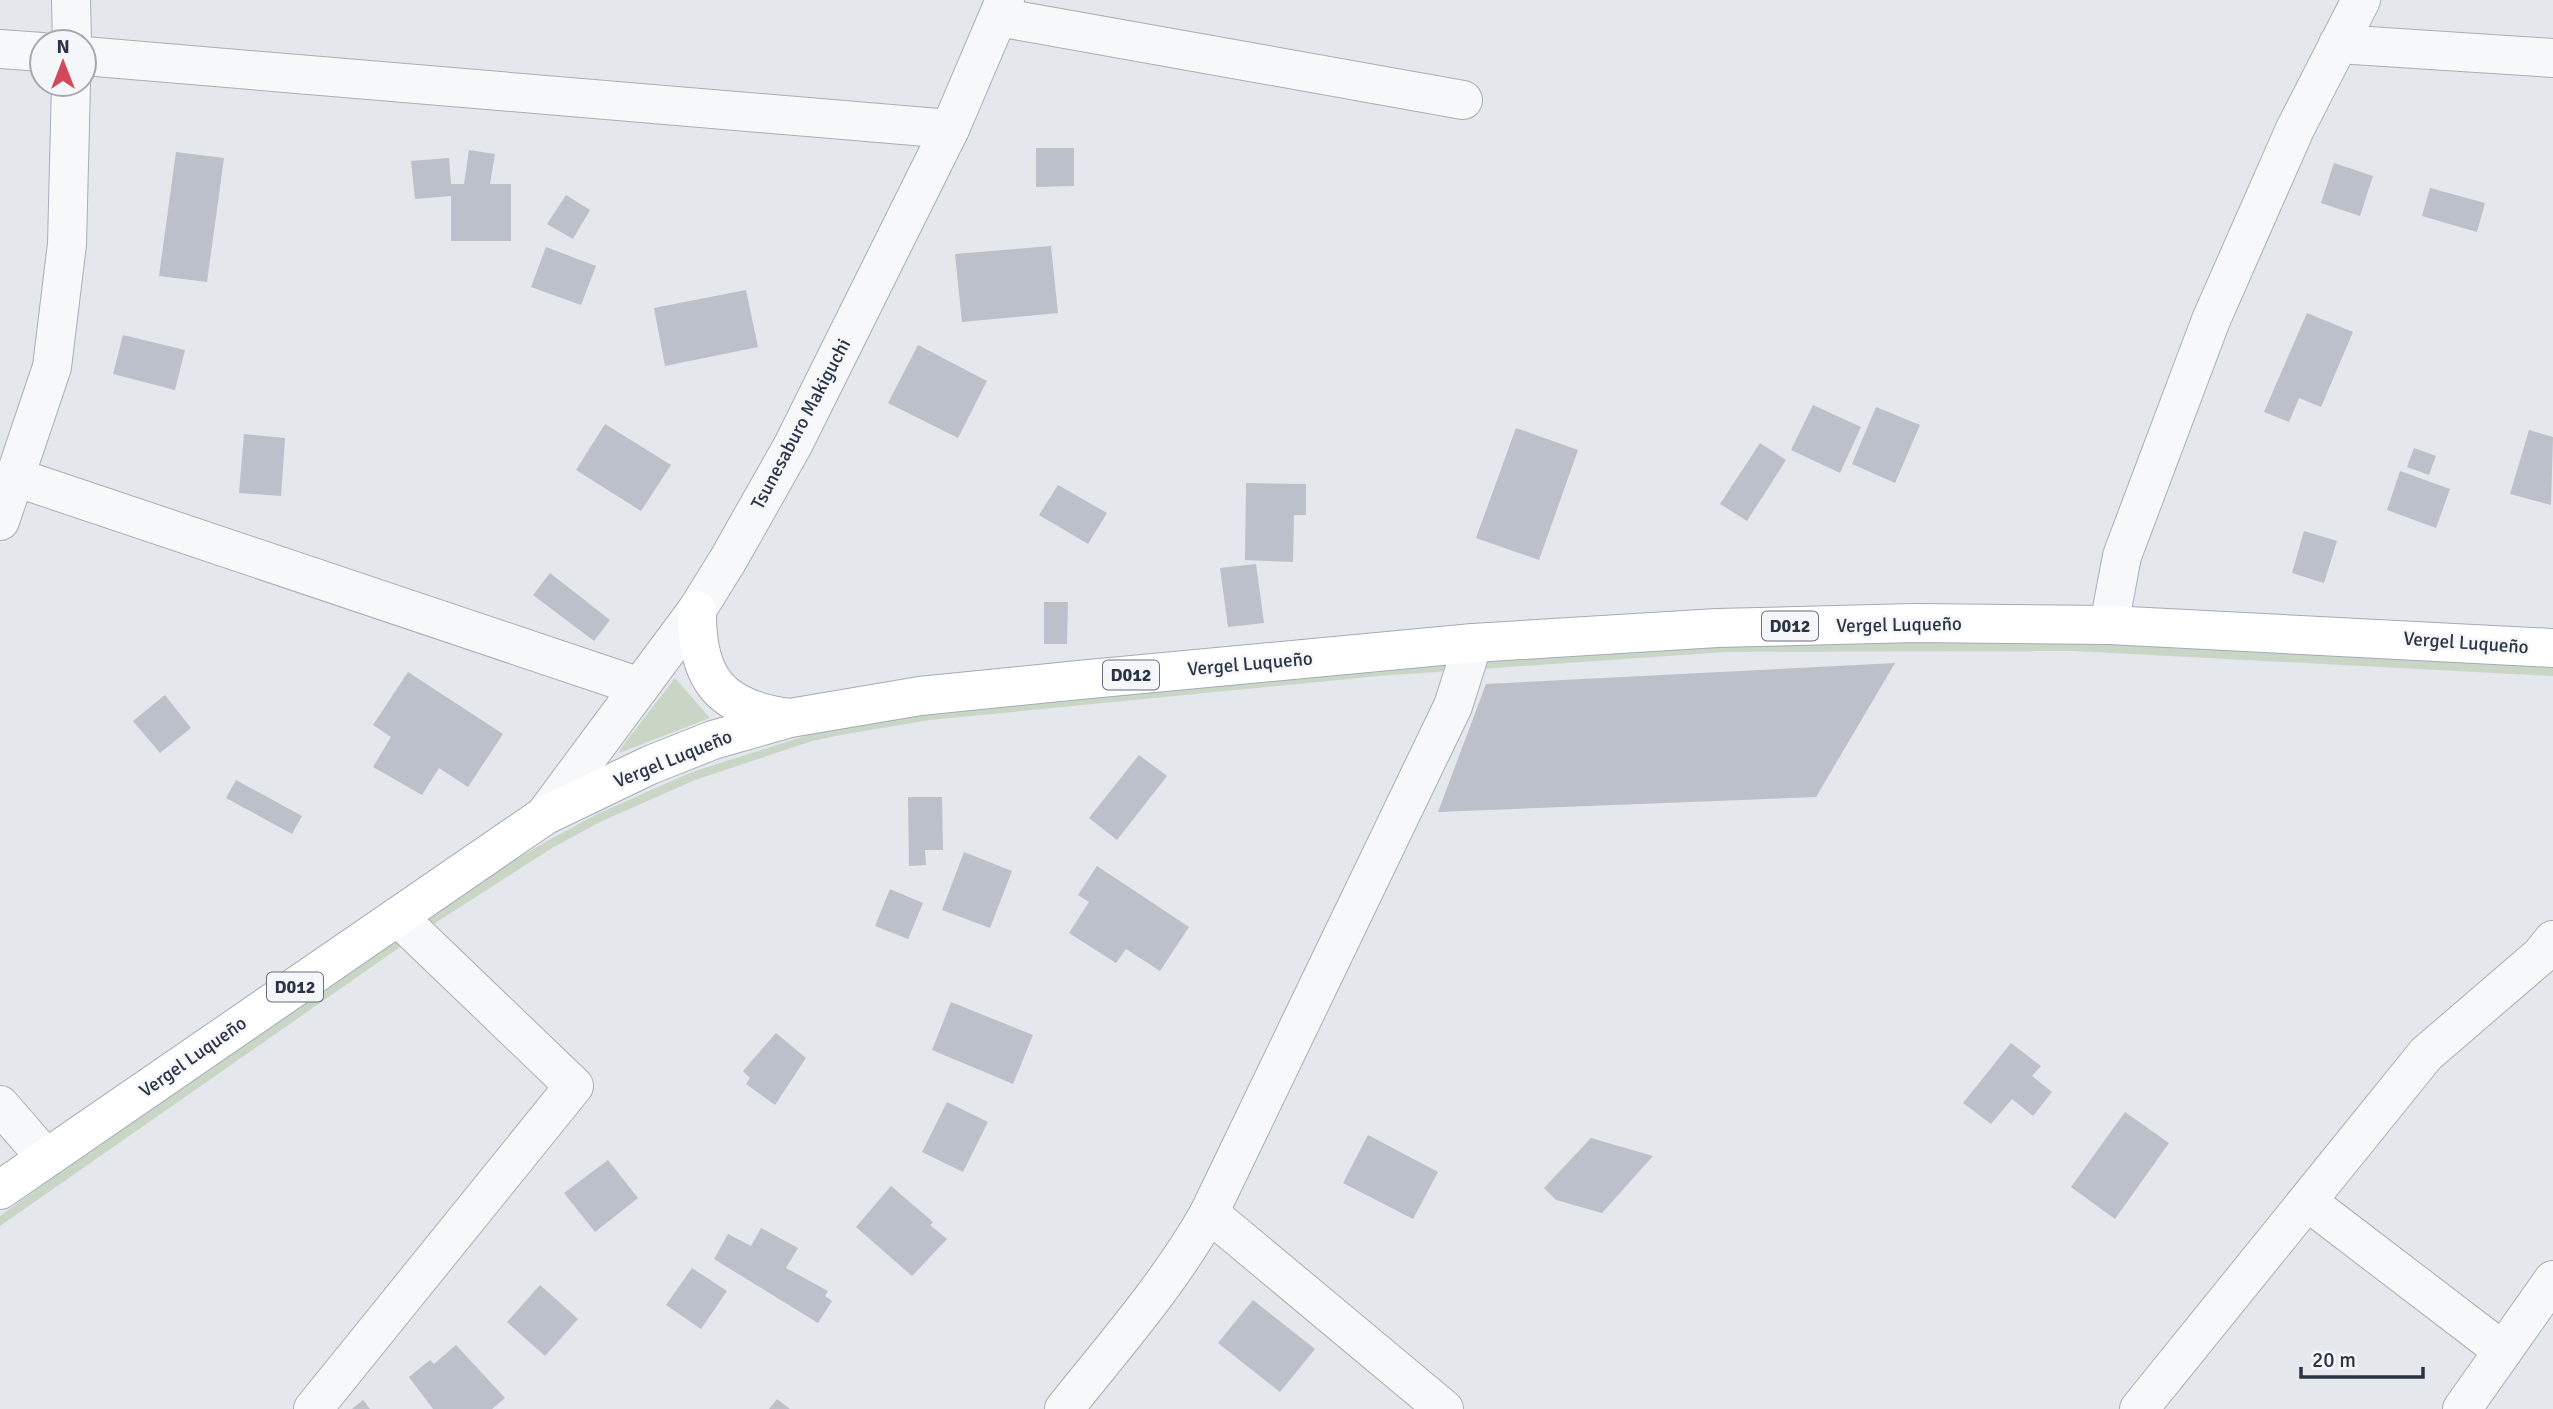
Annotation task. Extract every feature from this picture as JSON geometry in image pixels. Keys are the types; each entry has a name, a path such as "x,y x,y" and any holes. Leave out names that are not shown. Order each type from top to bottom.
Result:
{"main road":[{"path":"697,610 698,649 702,666 712,682 735,701 764,715 790,718"},
{"name":"Vergel Luqueño","path":"0,1191 544,816 650,765 713,740 790,718 920,696 1473,643 1717,628 1914,623 2109,625 2553,649"}],"street":[{"path":"71,0 72,28"},
{"path":"2109,625 2122,556 2211,320 2295,129 2361,0"},
{"path":"1002,8 1463,100"},
{"name":"Tsunesaburo Makiguchi","path":"544,816 697,610 793,445 950,129 1002,8"},
{"path":"2338,44 2553,58"},
{"path":"0,48 28,51"},
{"path":"98,57 950,129"},
{"path":"0,521 52,366 68,243 71,98"},
{"path":"15,477 640,687"},
{"path":"1064,1409 1157,1294 1185,1255 1209,1213 1453,706 1473,643"},
{"path":"313,1409 574,1086 398,917"},
{"path":"2139,1409 2426,1054 2540,956 2553,940"},
{"path":"0,1105 46,1158"},
{"path":"2308,1202 2503,1351"},
{"path":"1209,1213 1444,1409"},
{"path":"2462,1409 2553,1280"}],"green space":[{"path":"1957,641 2181,647 2404,658 2553,668 2553,676 2075,651 1726,652 1379,676 930,720 812,741 695,780 602,821 552,848 426,929 0,1226 0,1216 64,1169 496,871 597,814 692,772 811,734 928,712 1378,668 1726,644"},
{"path":"675,678 710,718 619,753 621,748"}],"building":[{"path":"1036,148 1074,148 1074,186 1036,187"},
{"path":"469,150 495,154 490,184 511,184 511,241 451,241 451,196 415,199 411,161 449,158 451,184 464,184"},
{"path":"176,152 224,158 207,282 159,276"},
{"path":"2334,163 2373,176 2360,216 2321,203"},
{"path":"2430,188 2485,203 2477,232 2422,216"},
{"path":"566,195 590,210 573,239 547,224"},
{"path":"1051,246 1058,313 962,322 955,254"},
{"path":"546,247 596,266 581,305 531,287"},
{"path":"746,290 758,347 665,366 654,308"},
{"path":"2307,313 2353,332 2321,407 2299,398 2289,422 2264,412"},
{"path":"123,335 185,350 175,390 113,374"},
{"path":"918,345 987,381 958,438 888,403"},
{"path":"1813,405 1861,427 1840,473 1791,450"},
{"path":"1876,407 1920,425 1895,483 1852,464"},
{"path":"605,424 671,465 641,511 576,470"},
{"path":"1516,428 1578,450 1539,560 1476,538"},
{"path":"2529,430 2553,437 2551,505 2510,494"},
{"path":"244,434 285,438 281,496 239,493"},
{"path":"1760,443 1786,460 1747,521 1720,504"},
{"path":"2414,448 2436,456 2429,475 2407,467"},
{"path":"2400,471 2450,489 2436,528 2387,510"},
{"path":"1246,483 1306,484 1306,515 1294,515 1293,562 1245,560"},
{"path":"1058,485 1107,513 1088,544 1039,515"},
{"path":"2304,531 2337,541 2324,583 2292,573"},
{"path":"1256,564 1264,623 1228,627 1220,568"},
{"path":"550,573 610,620 594,641 533,595"},
{"path":"1044,602 1068,602 1067,644 1044,644"},
{"path":"1895,663 1816,797 1438,812 1486,684"},
{"path":"408,672 503,734 468,787 439,768 422,795 373,767 391,737 373,725"},
{"path":"165,695 191,728 160,753 133,721"},
{"path":"1139,755 1167,776 1117,840 1089,818"},
{"path":"236,780 302,816 292,834 226,798"},
{"path":"908,797 942,797 943,850 925,850 926,865 909,866"},
{"path":"964,852 1012,871 990,928 942,910"},
{"path":"1097,866 1189,927 1160,971 1126,949 1116,963 1069,933 1089,902 1078,895"},
{"path":"890,889 923,903 908,939 875,926"},
{"path":"951,1002 1033,1035 1013,1084 932,1050"},
{"path":"776,1033 806,1058 775,1105 746,1084 750,1078 743,1071"},
{"path":"2011,1043 2041,1066 2032,1076 2052,1092 2033,1116 2012,1099 1991,1124 1963,1103"},
{"path":"947,1102 988,1122 963,1172 922,1152"},
{"path":"2125,1112 2169,1143 2115,1219 2071,1187"},
{"path":"1368,1135 1438,1172 1413,1219 1343,1183"},
{"path":"1591,1138 1653,1156 1602,1213 1556,1200 1544,1188"},
{"path":"608,1160 638,1198 595,1232 564,1193"},
{"path":"891,1186 933,1222 930,1225 947,1239 912,1276 856,1227"},
{"path":"761,1228 798,1248 786,1268 828,1291 825,1296 832,1301 818,1323 714,1259 728,1234 751,1246"},
{"path":"692,1268 727,1291 701,1329 666,1305"},
{"path":"540,1285 578,1319 545,1356 507,1322"},
{"path":"1253,1300 1315,1349 1280,1392 1218,1343"},
{"path":"456,1345 505,1398 492,1409 433,1409 409,1377 430,1360 434,1364"},
{"path":"777,1399 790,1409 769,1409"},
{"path":"363,1400 370,1409 352,1409"}]}
